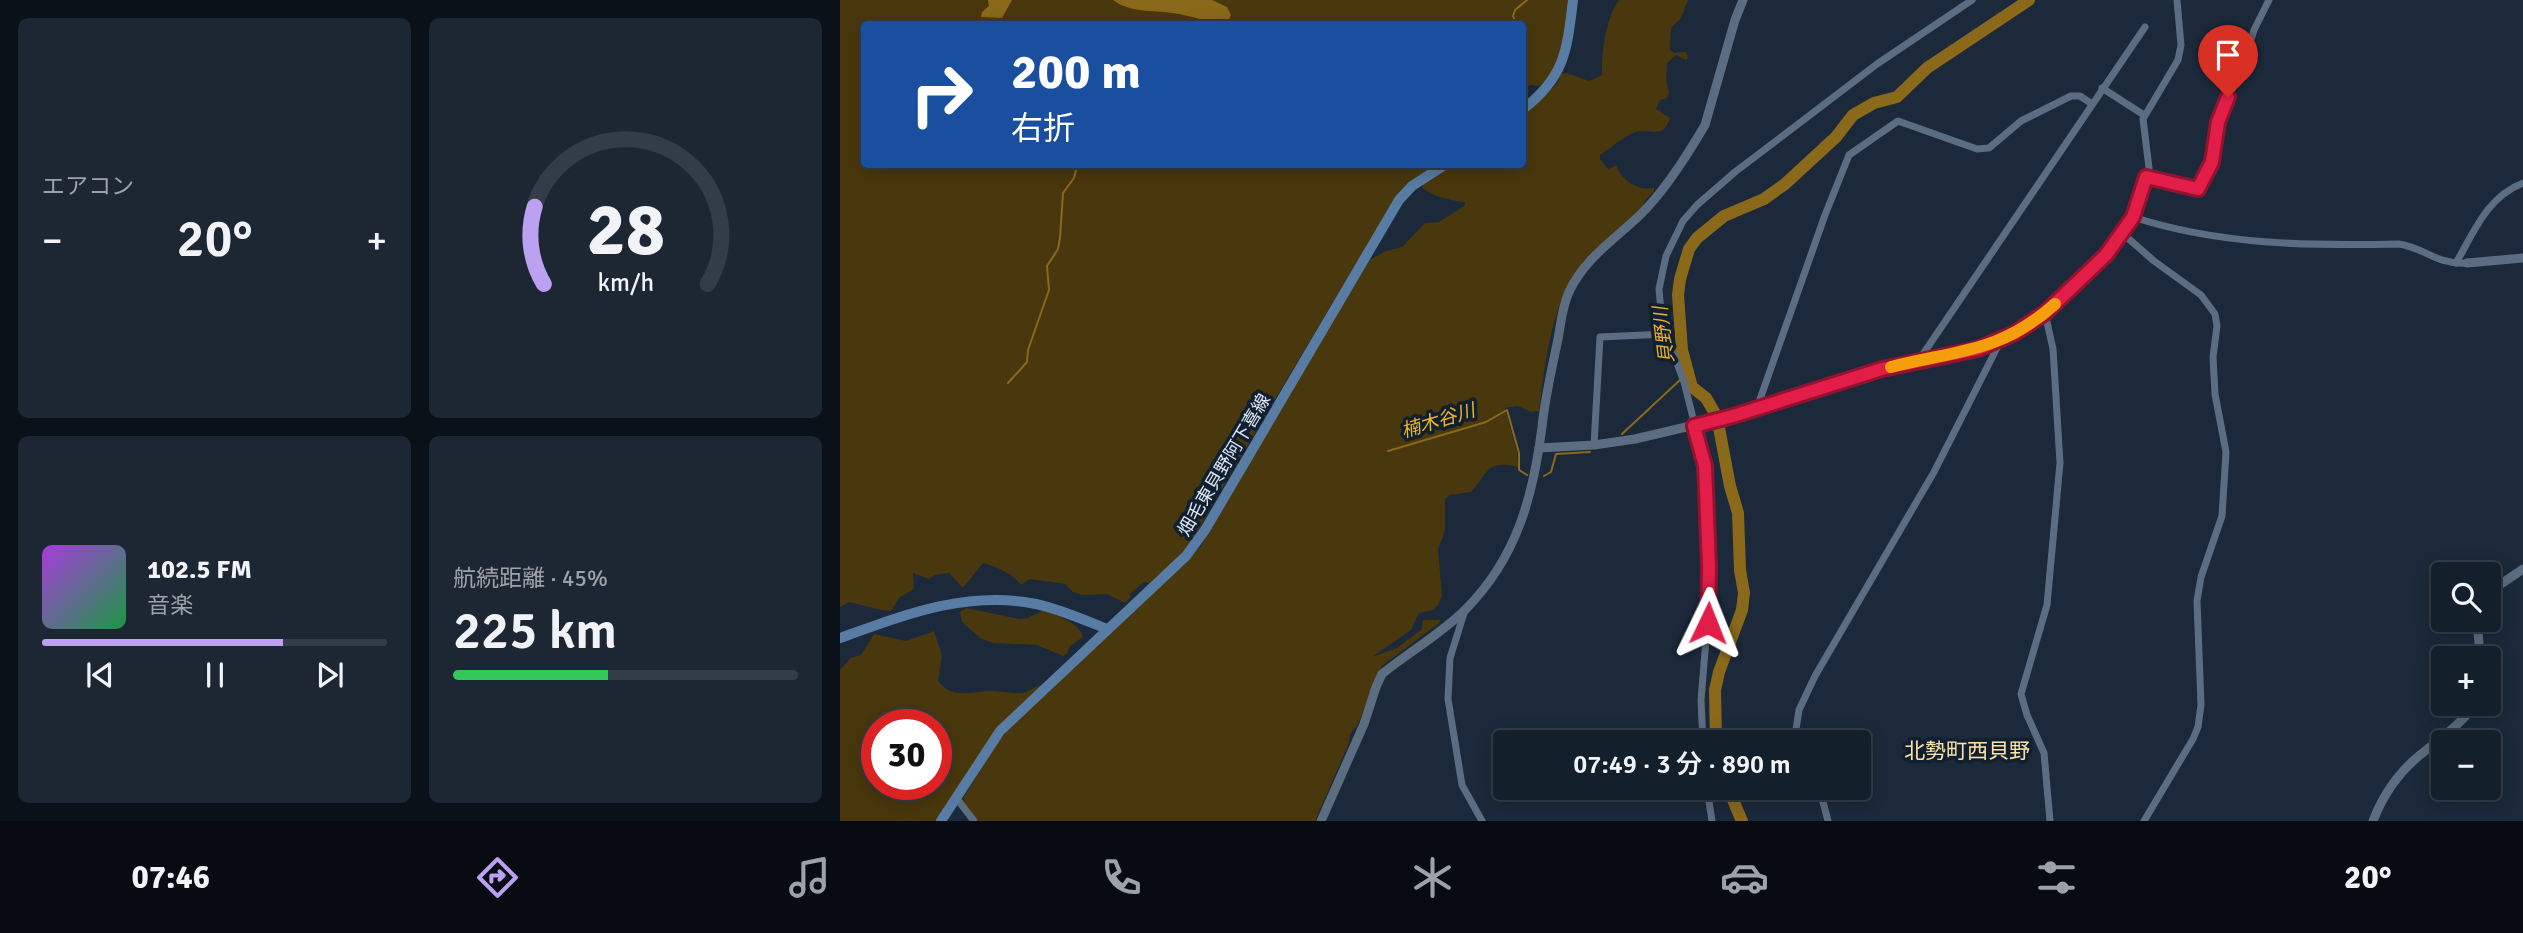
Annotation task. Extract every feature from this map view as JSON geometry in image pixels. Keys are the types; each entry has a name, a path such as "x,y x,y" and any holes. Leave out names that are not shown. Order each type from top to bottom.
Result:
{"main road":[{"path":"1526,107 1553,83 1563,60 1573,0"},
{"name":"畑毛東貝野阿下喜線","path":"942,821 1000,731 1186,556 1205,530 1399,200 1412,186 1440,168"},
{"path":"840,638 912,612 985,600 1036,604 1107,629"}],"street":[{"path":"1321,821 1364,724 1382,674 1465,610 1496,571 1511,546 1529,502 1547,387 1568,294 1578,275 1594,255 1652,203 1697,139 1704,125 1735,20 1744,0"},
{"path":"1702,730 1701,700 1709,567 1705,466 1682,379 1662,323 1659,289 1661,271 1674,235 1696,205 1820,106 1972,0"},
{"path":"1539,449 1635,439 1696,426 1882,369 1978,349 2001,340 2045,313 2106,255 2133,217 2149,168 2144,140 2144,115 2178,60 2181,46 2177,0"},
{"path":"2146,177 2198,189 2212,162 2218,122 2245,59 2254,30 2269,0"},
{"path":"1919,360 2145,27"},
{"path":"2102,88 2144,115"},
{"path":"1759,408 1825,215 1849,155 1856,148 1898,121 1908,122 1976,149 1989,148 2021,121 2071,96 2080,96 2092,104"},
{"path":"2456,263 2484,212 2500,197 2523,183"},
{"path":"2133,217 2182,231 2245,241 2404,245 2441,261 2456,263 2523,258"},
{"path":"2122,233 2154,261 2201,295 2214,310 2217,327 2213,357 2215,394 2226,452 2222,516 2201,577 2197,601 2201,705 2197,727 2193,739 2144,821"},
{"path":"2045,313 2053,349 2060,463 2047,605 2021,694 2026,715 2044,753 2050,821"},
{"path":"1594,445 1600,337 1666,334"},
{"path":"1796,730 1798,710 1815,676 1934,472 2001,340"},
{"path":"2501,584 2523,569"},
{"path":"1465,610 1450,658 1448,699 1462,785 1482,821"},
{"path":"2373,821 2389,788 2400,774 2446,736 2465,716"},
{"path":"957,799 974,821"},
{"path":"1709,800 1712,821"},
{"path":"1822,800 1828,821"}],"shaded area":[{"path":"840,0 1568,0 1562,47 1554,69 1539,86 1526,88 1526,21 861,21 861,168 1432,168 1406,185 1389,208 1190,543 1168,567 1130,594 1131,597 1125,603 1107,594 1082,595 1073,592 1065,584 1030,579 1020,584 1008,573 983,563 963,588 949,573 935,575 929,579 913,573 914,589 899,598 891,611 849,602 840,607"},
{"path":"988,0 1012,0 1002,18 981,17 982,12 989,6"},
{"path":"1113,0 1212,0 1227,7 1231,15 1228,21 1201,21 1179,14 1134,9"},
{"path":"1619,0 1688,0 1681,18 1671,28 1670,50 1674,53 1686,52 1688,58 1686,60 1676,55 1667,63 1666,80 1669,93 1667,98 1660,100 1656,109 1670,118 1667,125 1659,131 1633,133 1600,155 1608,169 1617,165 1622,176 1630,182 1642,188 1654,188 1654,192 1638,212 1582,263 1567,287 1554,321 1539,411 1531,412 1518,406 1505,408 1517,452 1518,467 1494,466 1471,492 1450,495 1445,499 1445,530 1438,550 1442,595 1438,605 1433,610 1419,613 1411,630 1372,657 1397,648 1422,629 1423,620 1440,620 1439,623 1382,666 1357,726 1350,734 1349,743 1315,821 978,821 963,802 964,797 998,742 1012,725 1201,546 1218,512 1366,262 1386,251 1402,247 1425,223 1439,222 1464,206 1465,202 1442,198 1426,191 1422,188 1424,182 1447,168 1526,168 1526,112 1557,84 1561,74 1567,73 1589,81 1602,75 1605,36 1614,7"},
{"path":"966,608 1019,619 1028,618 1044,610 1072,623 1083,637 1070,646 1067,654 1063,656 1037,645 993,643 980,638 962,622 960,612"},
{"path":"934,631 942,656 938,681 943,687 955,692 1023,693 1043,684 1014,713 938,821 840,821 840,670 851,658 861,655 874,634 906,641"}],"waterway":[{"path":"1515,21 1515,10 1527,0"},
{"name":"貝野川","path":"1716,730 1715,690 1742,610 1744,593 1740,570 1738,513 1717,417 1706,398 1692,387 1682,350 1678,295 1689,249 1697,238 1724,216 1764,199 1785,184 1836,137 1853,115 1874,103 1897,97 1927,68 2029,0"},
{"path":"1008,383 1027,362 1028,350 1049,290 1047,266 1058,249 1063,193 1074,178 1076,168"},
{"name":"楠木谷川","path":"1622,434 1680,380"},
{"name":"楠木谷川","path":"1388,451 1486,422 1507,410 1519,453 1519,470 1527,475"},
{"name":"楠木谷川","path":"1544,476 1551,472 1556,454 1590,452"},
{"name":"貝野川","path":"1733,800 1742,821"}],"slow traffic":[{"path":"1891,367 1978,349 2015,333 2055,304"}],"district":[{"name":"北勢町西貝野","path":"1967,751"}],"route":[{"path":"1708,623 1705,466 1694,426 1882,369 1978,349 2030,324 2106,255 2133,217 2146,177 2198,189 2212,162 2215,132 2228,97"}]}
